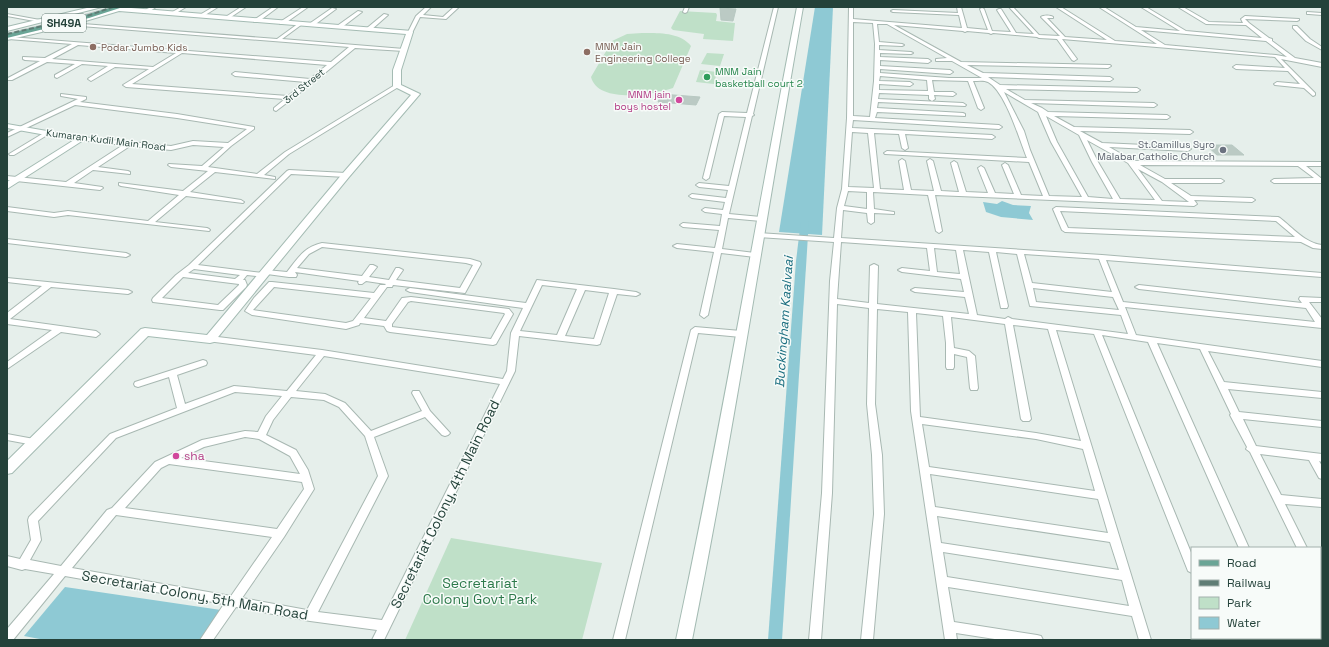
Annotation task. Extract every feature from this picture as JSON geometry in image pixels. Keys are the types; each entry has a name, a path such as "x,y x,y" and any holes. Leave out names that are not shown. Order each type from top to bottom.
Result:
{"main road":[{"name":"SH49A","path":"8,36 109,7"},
{"name":"SH49A","path":"8,36 122,8"}],"street":[{"path":"7,29 99,7"},
{"path":"145,12 154,7"},
{"path":"171,14 184,7"},
{"path":"200,16 216,7"},
{"path":"226,18 244,7"},
{"path":"256,20 276,7"},
{"path":"282,22 306,7"},
{"path":"397,86 397,70 410,32 419,16 429,7"},
{"path":"419,16 444,18 457,7"},
{"path":"704,315 728,200 751,115 776,7"},
{"path":"684,640 711,509 761,219 800,7"},
{"path":"815,640 827,493 834,281 850,118 851,7"},
{"path":"959,7 966,30"},
{"path":"1011,7 1039,37"},
{"path":"1058,7 1115,43"},
{"path":"1101,7 1165,47"},
{"path":"1143,7 1187,32"},
{"path":"1180,7 1208,23 1248,24"},
{"path":"8,36 70,24 122,8 145,12 410,32"},
{"path":"310,25 334,9"},
{"path":"982,9 991,32"},
{"path":"999,10 1015,34"},
{"path":"893,11 961,14"},
{"path":"1038,11 1048,17 1043,17 1062,38 1074,59"},
{"path":"339,27 360,12"},
{"path":"1309,13 1322,14"},
{"path":"7,15 40,21"},
{"path":"369,29 386,15"},
{"path":"1294,59 1248,24 1244,18 1297,20"},
{"path":"851,20 1277,56 1322,65"},
{"path":"872,120 875,110 877,66 877,43 874,23"},
{"path":"70,24 404,50"},
{"path":"278,40 299,24"},
{"path":"889,24 982,75 999,87 1164,181 1189,198 1204,216"},
{"path":"1295,27 1322,49"},
{"path":"1134,28 1270,40"},
{"path":"8,36 331,64"},
{"path":"909,44 922,42"},
{"path":"10,79 79,43"},
{"path":"877,43 902,45"},
{"name":"3rd Street","path":"276,108 312,81 354,46"},
{"path":"924,50 934,49"},
{"path":"877,51 911,53"},
{"path":"181,52 126,85 289,98"},
{"path":"1277,56 1312,94"},
{"path":"25,58 153,68"},
{"path":"877,58 928,61"},
{"path":"938,60 952,59"},
{"path":"57,76 81,63"},
{"path":"959,63 1108,66"},
{"path":"91,79 114,65"},
{"path":"877,66 950,72"},
{"path":"1236,67 1290,70"},
{"path":"235,74 312,81"},
{"path":"876,74 970,80 989,79"},
{"path":"982,75 1110,79"},
{"path":"929,78 934,113"},
{"path":"970,80 981,108"},
{"path":"876,82 910,84"},
{"path":"1277,84 1305,86"},
{"path":"210,339 346,175 416,94 397,86"},
{"path":"258,176 287,153 397,86"},
{"path":"999,87 1137,90"},
{"path":"999,87 1022,131 1048,198"},
{"path":"876,92 954,94"},
{"path":"7,135 84,98 63,95"},
{"path":"875,100 963,105"},
{"path":"1024,101 1154,104"},
{"path":"75,103 177,116 252,128 229,145 203,168"},
{"path":"1040,109 1057,148 1086,199"},
{"path":"875,110 963,114"},
{"path":"706,178 722,114 751,115"},
{"path":"1047,114 1167,117"},
{"path":"850,118 999,128"},
{"name":"Kumaran Kudil Main Road","path":"7,126 81,139 171,148 193,143 229,145"},
{"path":"1073,128 1190,132"},
{"path":"849,130 992,137"},
{"path":"871,131 874,190 871,222"},
{"path":"901,132 905,148"},
{"path":"12,154 47,133"},
{"path":"1080,133 1094,161 1118,201"},
{"path":"7,186 81,139"},
{"path":"68,184 129,144"},
{"path":"1102,145 1188,149"},
{"path":"887,153 1032,160"},
{"path":"930,160 939,231"},
{"path":"902,161 908,191"},
{"path":"1130,162 1322,164"},
{"path":"1130,162 1160,203"},
{"path":"954,163 963,194"},
{"path":"1300,164 1321,181"},
{"path":"171,165 214,169 273,178"},
{"path":"1005,165 1018,196"},
{"path":"92,168 128,173"},
{"path":"982,168 992,195"},
{"path":"149,223 214,169"},
{"path":"183,275 242,282 243,285 220,308 156,300 179,276 183,275 192,267 289,172 346,175"},
{"path":"7,178 100,188"},
{"path":"1164,181 1221,181"},
{"path":"1274,181 1321,181"},
{"path":"121,184 241,202"},
{"path":"699,185 732,188"},
{"path":"844,189 1194,204"},
{"path":"692,196 728,200"},
{"path":"1189,198 1252,200"},
{"path":"840,208 892,213"},
{"path":"7,209 54,215 68,213 207,230"},
{"path":"1305,240 1066,230 1056,209 1278,219 1305,240 1314,247 1322,247"},
{"path":"705,210 761,219"},
{"path":"683,225 723,228"},
{"path":"759,235 992,250 1322,275"},
{"path":"7,241 126,255"},
{"path":"291,272 311,248 322,244 476,263 477,264 460,294"},
{"path":"677,246 755,255"},
{"path":"930,247 934,274"},
{"path":"959,249 973,317"},
{"path":"992,250 1004,306"},
{"path":"1020,252 1033,304 1123,313"},
{"path":"1102,258 1133,337"},
{"path":"867,640 879,514 877,455 871,404 874,266"},
{"path":"192,267 245,273 291,272 419,292 460,294"},
{"path":"362,282 373,267"},
{"path":"281,273 249,311 252,313 351,326 359,320 376,296 387,286 400,270"},
{"path":"902,270 965,277"},
{"path":"237,282 245,273"},
{"path":"7,280 128,292"},
{"name":"Secretariat Colony, 4th Main Road","path":"378,640 511,371 515,333 540,282 582,287"},
{"path":"272,284 376,296"},
{"path":"7,317 49,285"},
{"path":"1028,285 1116,294"},
{"path":"387,286 460,294 508,307"},
{"path":"560,338 582,287 636,294"},
{"path":"1139,287 1308,306"},
{"path":"915,290 969,295"},
{"path":"515,333 597,342 614,291"},
{"path":"413,299 419,292"},
{"path":"388,324 405,300 413,299 508,307 528,306"},
{"path":"1321,324 1303,299 1322,300"},
{"path":"834,301 1008,320 1322,364"},
{"path":"1120,304 1321,324"},
{"path":"388,324 390,329 493,342 508,314 508,307"},
{"path":"912,310 917,420 926,470 936,547 951,640"},
{"path":"947,314 950,367"},
{"path":"359,320 388,324"},
{"path":"1008,320 1026,419"},
{"path":"7,321 96,334"},
{"path":"1051,326 1145,640"},
{"path":"7,366 61,328"},
{"path":"619,640 695,330 741,334"},
{"path":"7,469 145,332 322,353 505,382"},
{"path":"1097,332 1191,566"},
{"path":"1151,340 1244,547"},
{"path":"1203,348 1302,547"},
{"path":"950,350 966,353 972,356 974,388"},
{"path":"261,436 269,418 322,353"},
{"path":"138,384 203,363"},
{"path":"172,373 182,409"},
{"path":"1221,386 1322,395"},
{"path":"22,565 36,540 33,520 113,436 234,389 325,397 342,405 369,435 383,476 310,616"},
{"path":"416,393 428,413 445,433"},
{"path":"369,435 428,413"},
{"path":"1235,415 1322,424"},
{"path":"917,420 1036,436 1086,446"},
{"path":"7,638 111,513 116,511 158,465 202,444 245,434 261,436 293,453 303,470 309,489 280,534 206,640"},
{"path":"7,437 34,442"},
{"path":"1252,449 1317,458 1322,475"},
{"path":"169,460 306,479"},
{"path":"926,470 1102,496"},
{"path":"1279,499 1322,503"},
{"path":"116,511 280,534"},
{"path":"932,511 1114,538"},
{"path":"936,547 1126,576"},
{"name":"Secretariat Colony, 5th Main Road","path":"7,562 233,601 310,616 384,626"},
{"path":"942,581 1136,612"},
{"path":"949,627 1036,640"}],"green space":[{"path":"680,11 716,13 716,21 735,23 733,41 703,39 704,34 673,30 671,28"},
{"path":"627,34 668,34 681,38 691,46 673,88 640,95 627,95 604,91 596,86 591,77 612,41"},
{"path":"707,53 724,54 720,66 701,64"},
{"name":"MNM Jain basketball court 2","path":"700,70 717,72 714,84 696,82"},
{"name":"Secretariat Colony Govt Park","path":"451,538 602,563 582,640 405,640"}],"water":[{"path":"815,7 833,7 822,235 779,232"},
{"path":"1002,201 1013,205 1031,206 1029,213 1033,220 1001,217 986,212 983,202 997,204"},
{"path":"65,587 221,610 200,640 45,640 24,636"}],"building":[{"path":"720,8 736,9 733,21 721,20"},
{"name":"MNM jain boys hostel","path":"661,94 700,97 696,105 658,102"},
{"name":"St.Camillus Syro Malabar Catholic Church","path":"1206,145 1232,145 1244,155 1217,155"}],"waterway":[{"name":"Buckingham Kaalvaai","path":"775,640 805,220"}],"railway":[{"path":"7,34 87,16 113,7"}],"place":[{"name":"Podar Jumbo Kids","path":"93,47"},
{"name":"MNM Jain Engineering College","path":"587,52"},
{"name":"MNM Jain basketball court 2","path":"707,77"},
{"name":"MNM jain boys hostel","path":"679,100"},
{"name":"St.Camillus Syro Malabar Catholic Church","path":"1223,150"},
{"name":"sha","path":"176,456"}]}
